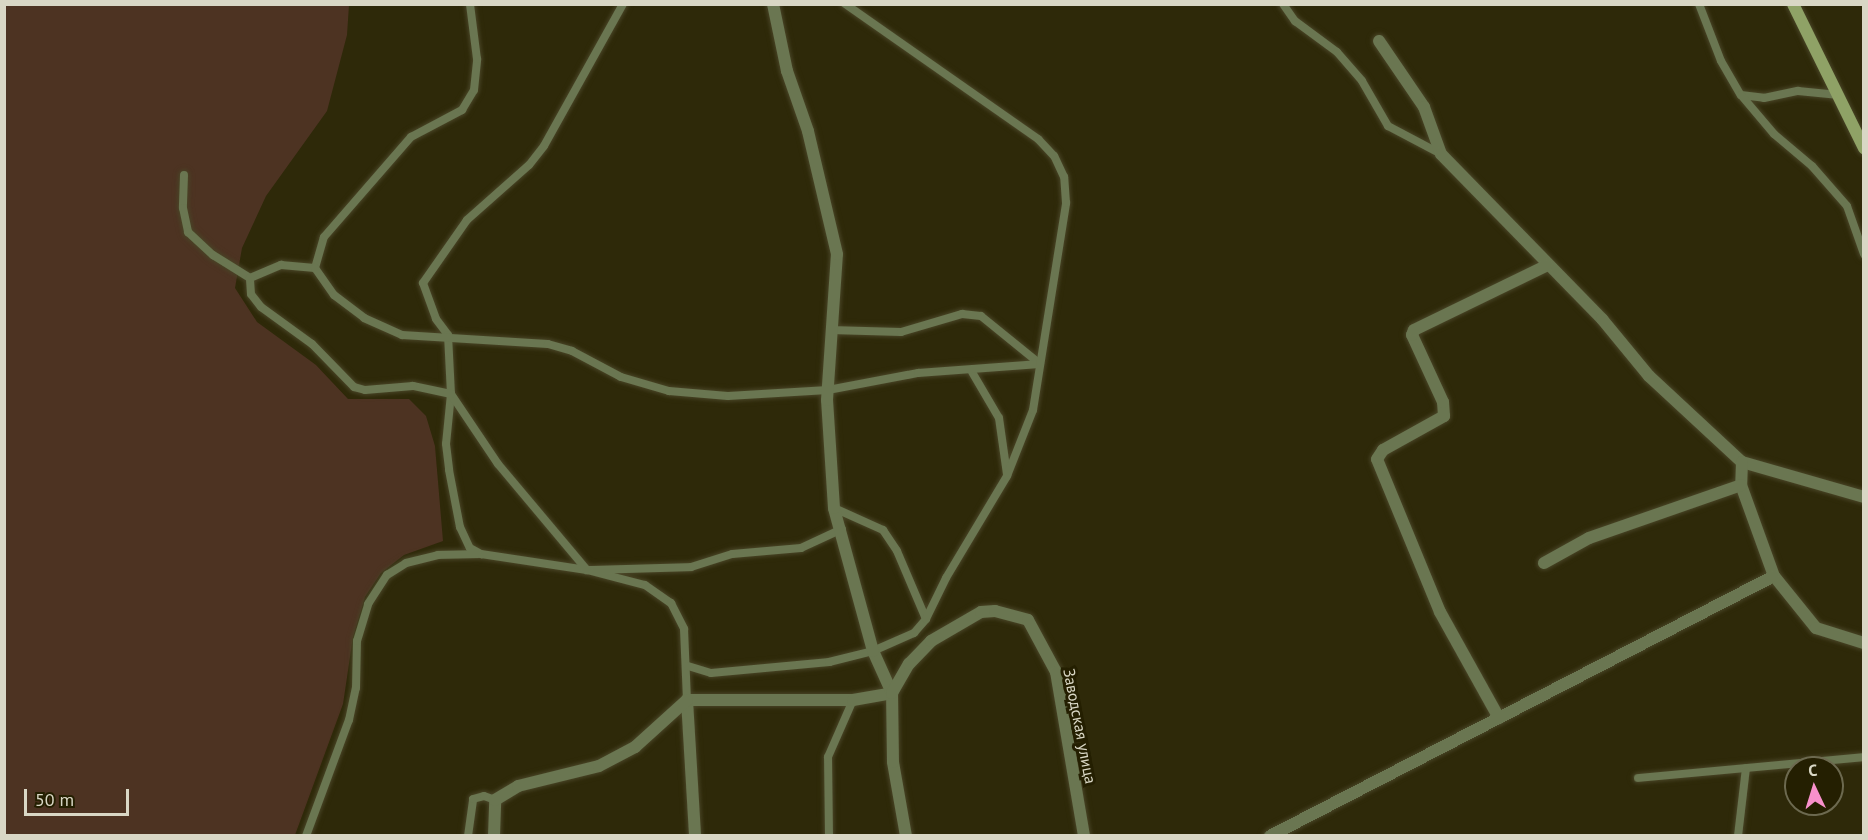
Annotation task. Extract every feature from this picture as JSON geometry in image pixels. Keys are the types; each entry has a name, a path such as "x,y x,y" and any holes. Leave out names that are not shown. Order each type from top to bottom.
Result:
{"main road":[{"path":"1793,4 1863,148"}],"street":[{"path":"773,4 787,71 808,131 837,254 830,330 828,390 834,508 842,529 873,651 892,693 893,762 906,836"},
{"path":"1379,41 1424,107 1441,154 1546,266 1602,320 1649,376 1742,462 1863,497"},
{"path":"1499,718 1440,612 1377,459 1383,450 1444,416 1443,402 1412,335 1414,330 1546,266"},
{"path":"1742,462 1741,485 1773,576 1816,628 1863,643"},
{"path":"1544,562 1588,538 1741,485"},
{"path":"1270,836 1773,576"},
{"name":"Заводская улица","path":"892,693 909,664 931,641 981,612 1007,612 1028,620 1056,672 1084,836"},
{"path":"494,836 495,800 518,786 599,766 635,747 687,700 853,700 892,693"},
{"path":"687,700 695,836"}],"lane":[{"path":"315,268 324,237 411,137 462,110 474,90 477,59 470,4"},
{"path":"482,554 470,548 453,498 446,444 451,394 448,335 426,297 423,283 434,263 484,202 529,165 544,146 623,4"},
{"path":"688,666 711,673 829,662 873,651 914,633 926,619 946,578 1007,476 1033,410 1066,203 1064,177 1054,156 1038,139 845,4"},
{"path":"1283,4 1295,21 1337,52 1362,81 1388,126 1441,154"},
{"path":"1699,4 1721,61 1741,94 1774,134 1812,166 1847,206 1863,254"},
{"path":"1741,94 1764,98 1798,91 1839,95"},
{"path":"184,176 183,208 188,232 213,255 250,278"},
{"path":"250,278 281,265 315,268 334,295 364,318 402,335 448,335 548,344 572,351 621,377 669,391 728,396 828,390 918,373 972,372 1040,363"},
{"path":"250,278 251,294 261,307 312,344 354,387 365,390 413,386 451,394 498,464 587,570"},
{"path":"830,330 901,332 962,314 981,316 1040,363"},
{"path":"972,372 999,418 1007,476"},
{"path":"834,508 883,530 897,550 926,619"},
{"path":"587,570 691,567 732,554 801,548 842,529"},
{"path":"306,836 349,720 356,688 357,641 368,604 387,575 405,563 438,555 482,554 587,570 645,585 671,603 684,628 688,666 687,700"},
{"path":"829,836 828,757 853,700"},
{"path":"1638,778 1863,757"},
{"path":"1738,836 1746,768"},
{"path":"468,836 473,799 484,796 495,800"}],"shaded area":[{"path":"5,5 349,5 347,35 327,111 266,196 242,248 235,288 257,322 316,365 348,399 409,399 426,416 435,446 443,541 404,555 381,573 365,597 353,637 343,704 295,835 5,836"}]}
